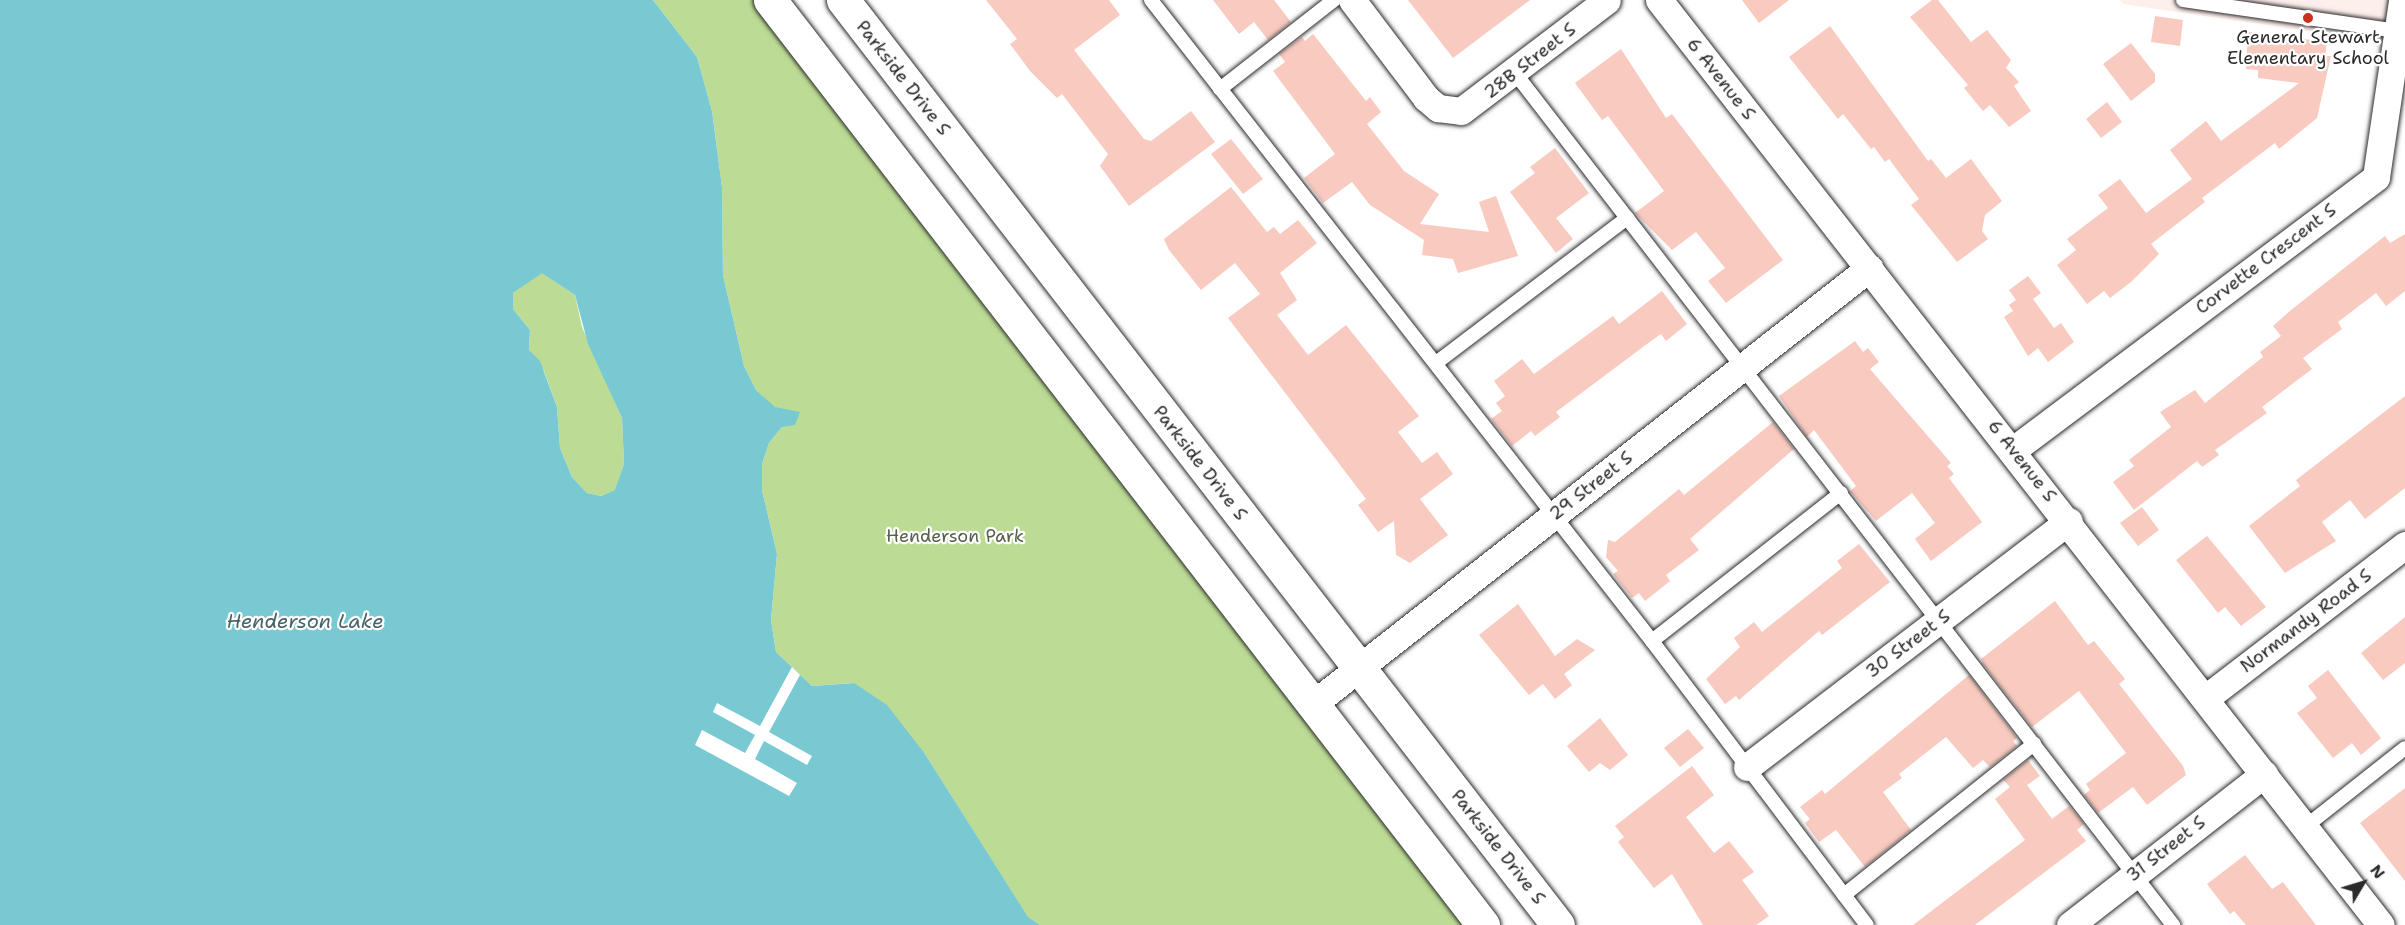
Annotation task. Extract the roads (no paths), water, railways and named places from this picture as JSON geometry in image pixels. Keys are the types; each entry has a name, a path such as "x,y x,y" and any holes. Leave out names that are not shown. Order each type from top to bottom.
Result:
{"street":[{"path":"770,0 1483,925"},
{"name":"Parkside Drive S","path":"843,0 1558,925"},
{"name":"28B Street S","path":"1352,0 1426,98 1449,111 1472,108 1607,0"},
{"name":"6 Avenue S","path":"1659,0 2206,697 2381,925"},
{"name":"Corvette Crescent S","path":"2013,450 2376,177 2402,0"},
{"name":"29 Street S","path":"1313,704 1869,268"},
{"name":"30 Street S","path":"1747,767 2068,521"},
{"name":"Normandy Road S","path":"2206,697 2405,545"},
{"name":"31 Street S","path":"2070,925 2264,774"}],"lane":[{"path":"1151,0 1652,641 1867,925"},
{"path":"1220,89 1334,0"},
{"path":"2183,0 2398,31"},
{"path":"1515,73 1940,619 2173,925"},
{"path":"1436,363 1627,218"},
{"path":"1652,641 1841,493"},
{"path":"1844,895 2034,744"},
{"path":"2306,827 2405,748"}],"water":[{"name":"Henderson Lake","path":"0,0 653,0 697,57 712,111 722,187 723,275 744,366 756,390 775,407 800,412 795,425 782,427 769,443 762,464 762,490 777,554 771,620 776,652 812,686 854,683 887,705 925,754 1028,917 1040,925 0,925","holes":["542,273 575,295 588,344 622,418 624,464 615,490 601,496 587,493 572,477 560,448 557,407 540,361 529,350 530,330 513,309 513,293"]}],"place":[{"name":"General Stewart Elementary School","path":"2308,18"}],"park label":[{"name":"Henderson Park","path":"955,536"}]}
